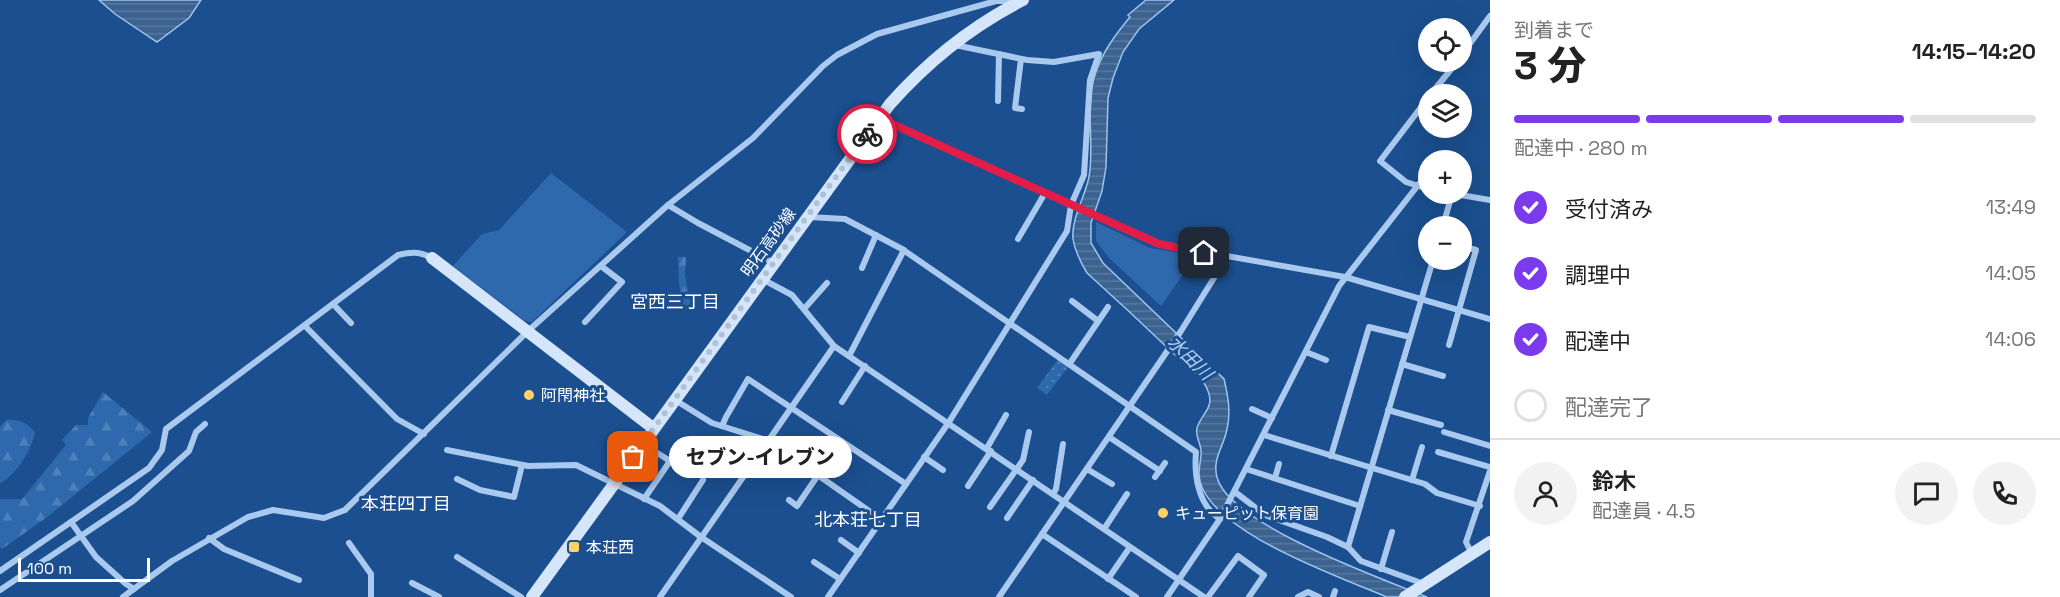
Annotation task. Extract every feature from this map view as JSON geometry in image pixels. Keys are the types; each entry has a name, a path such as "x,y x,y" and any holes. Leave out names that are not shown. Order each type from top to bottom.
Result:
{"main road":[{"name":"明石高砂線","path":"532,597 879,118 925,66 978,25 1022,1"},
{"path":"432,258 653,428"},
{"path":"1405,597 1490,542"}],"street":[{"path":"123,597 172,561 248,517 273,510 324,518 345,510 528,331 668,205 753,138 837,54 878,34 932,18 996,1 1022,1"},
{"path":"1472,41 1490,16"},
{"path":"828,597 949,422 1067,231 1071,205 1084,175 1090,80 1099,54 1054,62 1021,59 952,45"},
{"path":"998,101 999,54"},
{"path":"1021,59 1019,99 1015,108 1022,109"},
{"path":"1439,84 1449,72"},
{"path":"1167,597 1221,519 1345,276 1417,187 1406,182 1380,161 1418,111"},
{"path":"879,118 1159,244 1345,276 1490,319"},
{"path":"1018,239 1045,193"},
{"path":"1472,197 1490,200"},
{"path":"668,205 774,263"},
{"path":"807,217 845,219 904,250 1196,452 1197,483 1210,509 1221,519"},
{"path":"862,268 876,236"},
{"path":"1472,249 1476,250 1472,264"},
{"path":"849,356 904,250"},
{"path":"0,571 149,468 162,450 166,429 398,255 412,251 422,252 432,258"},
{"path":"999,597 1181,331 1227,257"},
{"path":"585,321 622,282 601,266"},
{"path":"1348,548 1430,270"},
{"path":"1449,345 1470,270"},
{"path":"762,279 792,295 834,346 1206,597 1238,556 1264,575 1249,597"},
{"path":"804,309 827,283"},
{"path":"1072,301 1098,321"},
{"path":"333,304 351,323"},
{"path":"1070,363 1108,307"},
{"path":"305,326 398,419 424,434"},
{"path":"1331,456 1370,327 1410,337"},
{"path":"660,597 834,346"},
{"path":"1306,352 1326,360"},
{"path":"1402,364 1443,376"},
{"path":"842,402 865,366"},
{"path":"722,426 748,379 906,484"},
{"path":"674,400 712,423 769,441 882,520"},
{"path":"1252,409 1272,418"},
{"path":"1388,410 1490,446"},
{"path":"968,486 1006,415"},
{"path":"4,597 0,590 133,501 189,451 196,432 206,424"},
{"path":"990,507 1023,460 1029,432"},
{"path":"1264,435 1425,484 1437,493 1480,506"},
{"path":"1109,436 1160,471"},
{"path":"642,444 670,461 644,499"},
{"path":"1053,494 1056,489 1063,444"},
{"path":"1412,480 1422,447"},
{"path":"447,450 522,465 576,465 660,506 701,537 791,597"},
{"path":"1438,452 1490,469 1480,506 1466,542 1472,554"},
{"path":"924,458 943,470"},
{"path":"1155,477 1165,463"},
{"path":"1275,478 1279,464"},
{"path":"458,479 480,490 514,497 522,465"},
{"path":"1087,469 1112,484"},
{"path":"1246,469 1360,506"},
{"path":"789,500 797,506 818,475"},
{"path":"678,519 703,480"},
{"path":"1007,518 1033,480"},
{"path":"1235,492 1265,515 1327,537 1348,548 1361,561 1424,584"},
{"path":"1104,529 1127,494"},
{"path":"71,522 96,557 134,589"},
{"path":"1381,569 1392,532"},
{"path":"1042,534 1136,597"},
{"path":"209,538 224,549 299,580"},
{"path":"841,540 859,553"},
{"path":"349,543 371,574 371,597"},
{"path":"1108,579 1130,547"},
{"path":"457,557 521,597"},
{"path":"814,562 840,579"},
{"path":"412,583 425,594 439,597"},
{"path":"1298,597 1308,592 1319,597"}],"green space":[{"path":"551,173 627,232 532,322 525,321 453,266 482,234 499,230"},
{"path":"1096,222 1150,248 1196,256 1161,306 1109,258 1096,241"},
{"path":"678,257 686,257 685,276 691,305 683,309 679,284"},
{"path":"1058,359 1068,367 1047,395 1037,388"},
{"path":"103,392 152,432 46,518 2,549 0,547 0,499 22,499 66,445 62,440 76,425 88,425 88,418"},
{"path":"6,420 22,422 35,433 22,462 0,484 0,427"}],"water":[{"path":"99,0 201,0 189,18 157,42 115,14"},
{"name":"水田川","path":"1146,0 1174,0 1139,29 1123,52 1113,78 1108,98 1106,167 1102,191 1091,223 1091,243 1103,263 1224,379 1229,416 1226,435 1217,458 1216,470 1217,477 1227,495 1248,513 1310,548 1427,597 1386,597 1274,548 1221,513 1205,493 1199,473 1201,453 1197,431 1210,402 1205,385 1193,371 1087,273 1078,257 1073,231 1091,164 1092,85 1102,57 1130,17 1128,15"}],"way so far":[{"path":"633,457 867,134"}],"place":[{"name":"阿閇神社","path":"529,395"},
{"name":"セブン-イレブン","path":"633,457"},
{"name":"キューピット保育園","path":"1163,513"},
{"name":"本荘西","path":"574,547"}],"district":[{"name":"宮西三丁目","path":"675,302"},
{"name":"本荘四丁目","path":"406,504"},
{"name":"北本荘七丁目","path":"868,520"}],"route":[{"path":"867,134 879,118 1159,244 1204,253"}]}
